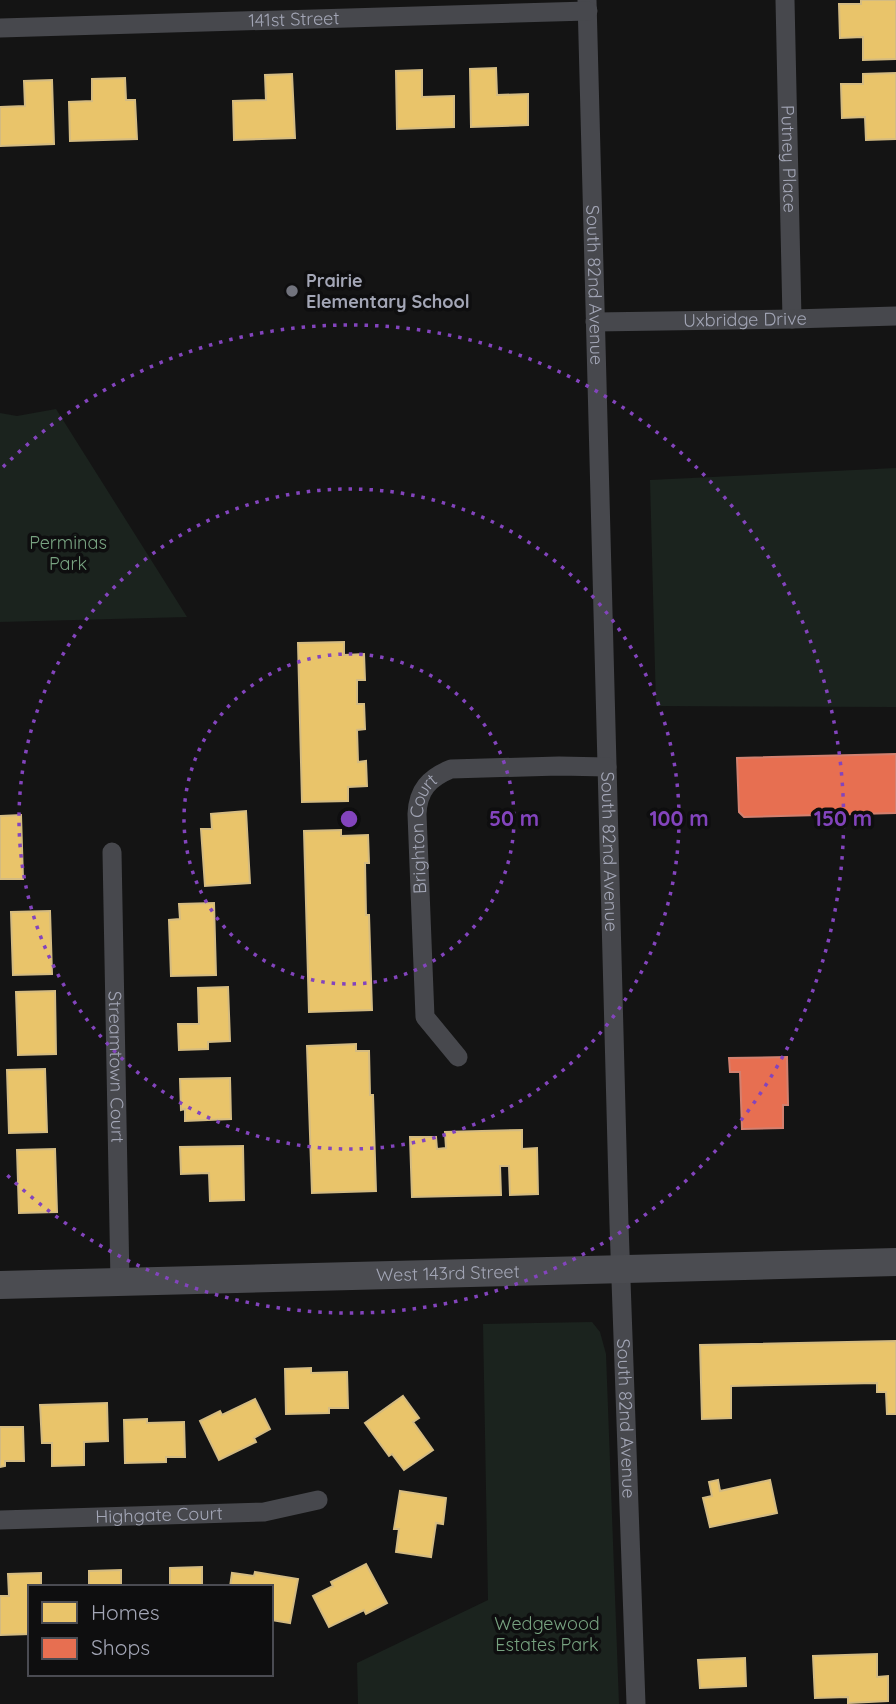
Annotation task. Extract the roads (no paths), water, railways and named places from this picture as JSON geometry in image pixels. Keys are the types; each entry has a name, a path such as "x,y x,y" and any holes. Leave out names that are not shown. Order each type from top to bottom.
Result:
{"main road":[{"name":"West 143rd Street","path":"0,1285 896,1262"}],"street":[{"name":"Putney Place","path":"785,0 792,319"},
{"name":"141st Street","path":"0,28 587,5"},
{"name":"South 82nd Avenue","path":"587,5 621,1269 636,1704"},
{"name":"Uxbridge Drive","path":"596,322 896,316"},
{"name":"Brighton Court","path":"458,1057 425,1017 417,814 421,792 435,775 451,769 607,767"},
{"name":"Streamtown Court","path":"112,852 120,1282"},
{"name":"Highgate Court","path":"0,1520 264,1512 318,1500"}],"place":[{"name":"Prairie Elementary School","path":"292,291"}],"park label":[{"name":"Perminas Park","path":"68,553"},
{"name":"Wedgewood Estates Park","path":"547,1634"}]}
